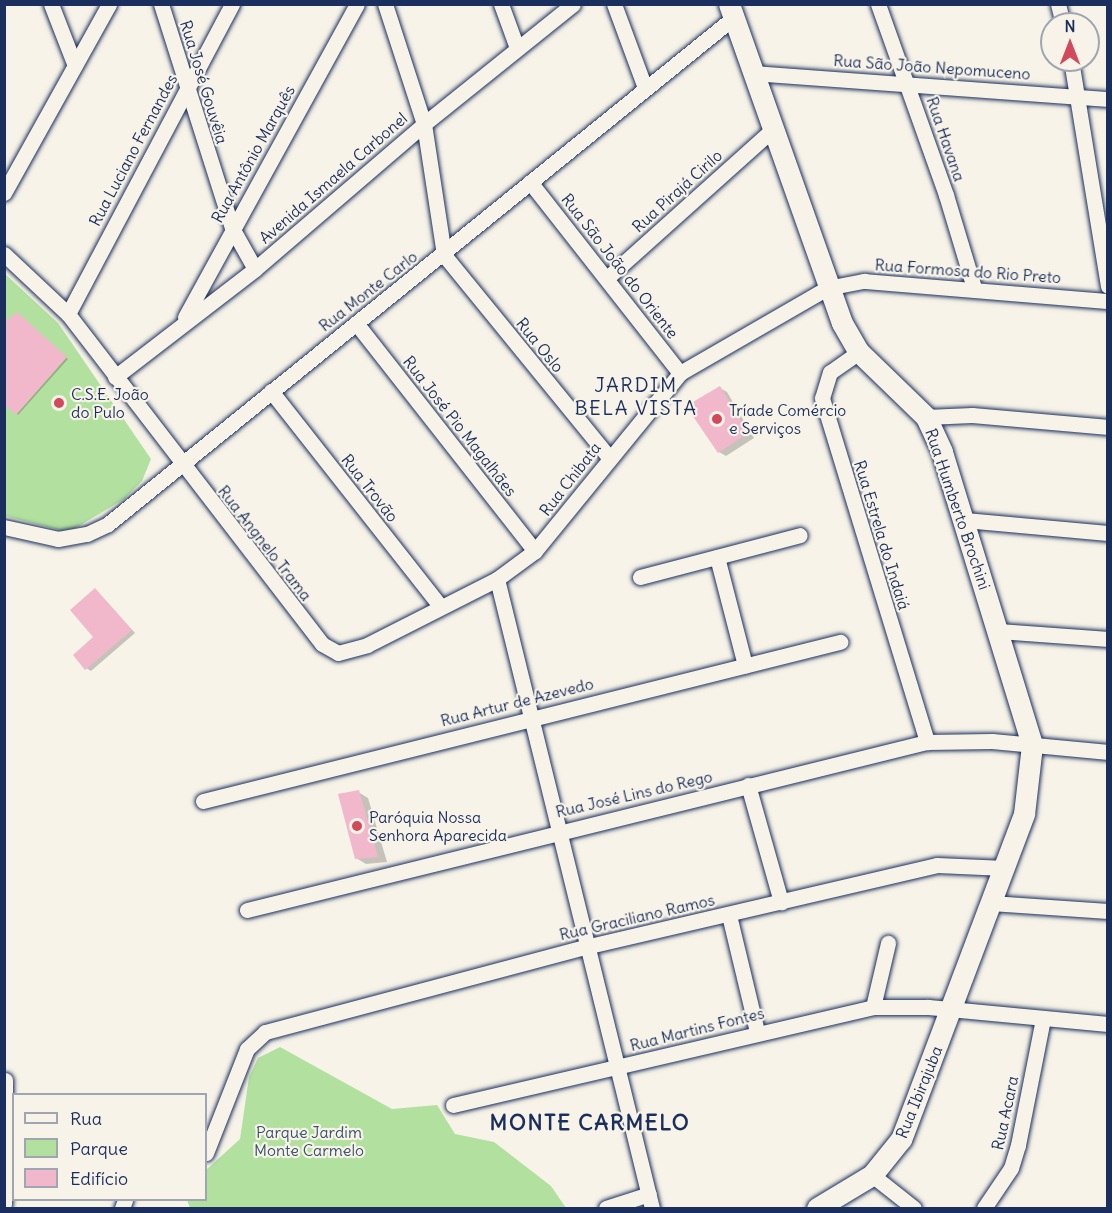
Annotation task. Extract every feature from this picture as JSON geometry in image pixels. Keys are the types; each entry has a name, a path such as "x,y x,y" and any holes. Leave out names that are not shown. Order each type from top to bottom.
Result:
{"street":[{"path":"51,4 75,66"},
{"path":"5,193 109,4"},
{"name":"Rua José Gouvêia","path":"161,4 186,89 232,228 255,269"},
{"name":"Rua Luciano Fernandes","path":"68,314 232,4"},
{"name":"Rua Antônio Marquês","path":"182,322 357,4"},
{"path":"385,4 424,124 444,255"},
{"path":"501,4 516,48"},
{"name":"Avenida Ismaela Carbonel","path":"115,377 182,322 255,269 424,124 573,4"},
{"path":"614,4 645,88"},
{"name":"Rua Havana","path":"878,4 907,83 974,288"},
{"name":"Rua Monte Carlo","path":"4,527 58,539 87,534 108,524 271,391 444,255 645,88 731,11"},
{"name":"Rua Humberto Brochini","path":"731,11 827,288 859,352 912,400 926,417 942,452 1032,744 1024,814 951,1010"},
{"path":"1074,72 1107,286"},
{"name":"Rua São João Nepomuceno","path":"753,73 1107,99"},
{"name":"Rua Pirajá Cirilo","path":"607,278 771,131"},
{"name":"Rua São João do Oriente","path":"530,182 680,373"},
{"name":"Rua Angnelo Trama","path":"4,254 68,314 180,465 322,644"},
{"name":"Rua Oslo","path":"444,255 609,457"},
{"name":"Rua Formosa do Rio Preto","path":"827,288 847,281 974,288 1107,301"},
{"name":"Rua Chibata","path":"322,644 338,653 367,645 497,579 535,550 680,373 827,288"},
{"name":"Rua José Pio Magalhães","path":"356,323 535,550"},
{"name":"Rua Estrela do Indaiá","path":"859,352 831,372 822,398 927,742"},
{"name":"Rua Trovão","path":"271,391 440,606"},
{"path":"926,417 972,415 1107,427"},
{"path":"964,520 1107,533"},
{"path":"640,577 800,535"},
{"path":"717,556 745,665"},
{"path":"497,579 585,947 650,1201 606,1209"},
{"path":"999,631 1107,639"},
{"name":"Rua Artur de Azevedo","path":"203,801 530,717 840,642"},
{"name":"Rua José Lins do Rego","path":"247,910 557,831 927,742 1032,744 1107,752"},
{"path":"748,785 781,902"},
{"name":"Rua Graciliano Ramos","path":"207,1150 247,1049 265,1032 585,947 937,865 1005,868"},
{"path":"992,903 1107,911"},
{"path":"729,915 757,1032"},
{"path":"873,1007 888,943"},
{"name":"Rua Martins Fontes","path":"453,1104 873,1007 951,1010 1107,1024"},
{"name":"Rua Ibirajuba","path":"817,1209 872,1176 901,1139 951,1010"},
{"name":"Rua Acara","path":"984,1209 1011,1168 1018,1145 1043,1019"},
{"path":"4,1204 5,1080"},
{"path":"872,1176 914,1209"}],"green space":[{"name":"C.S.E. João do Pulo","path":"4,273 58,323 151,459 142,481 124,499 74,529 63,531 5,516"},
{"name":"Parque Jardim Monte Carmelo","path":"280,1047 392,1109 437,1105 455,1134 494,1142 551,1186 566,1208 190,1208 187,1201 207,1201 207,1169 240,1139 249,1077 258,1058"}],"building":[{"path":"17,312 67,357 16,415 4,404 4,322"},
{"name":"Tríade Comércio e Serviços","path":"720,386 748,433 718,453 686,406"},
{"path":"95,588 132,630 85,670 73,655 93,637 70,610"},
{"name":"Paróquia Nossa Senhora Aparecida","path":"359,790 378,857 355,859 338,794"}],"place":[{"name":"C.S.E. João do Pulo","path":"59,403"},
{"name":"Tríade Comércio e Serviços","path":"717,419"},
{"name":"Paróquia Nossa Senhora Aparecida","path":"357,826"}],"district":[{"name":"JARDIM BELA VISTA","path":"636,396"},
{"name":"MONTE CARMELO","path":"590,1123"}]}
